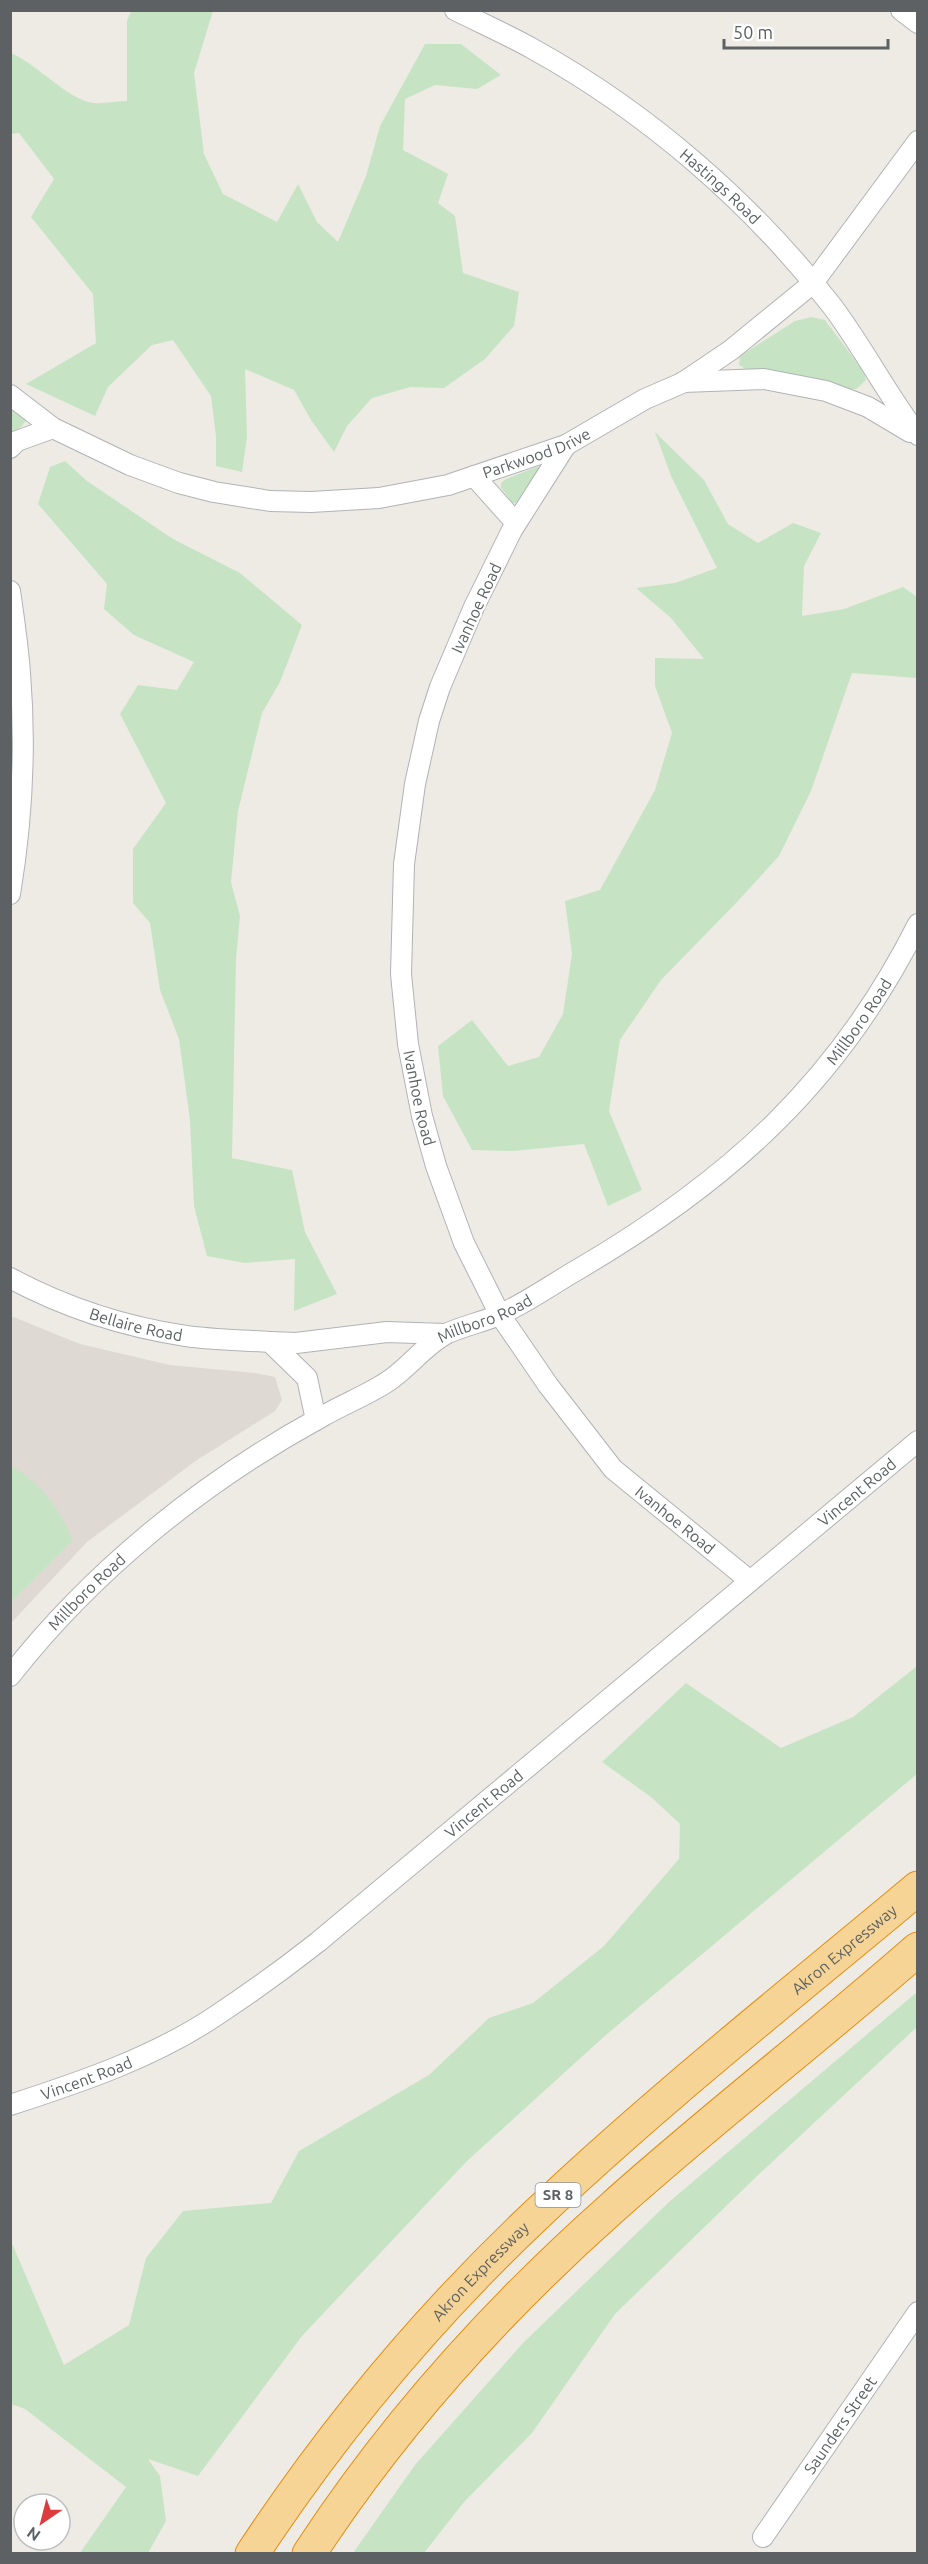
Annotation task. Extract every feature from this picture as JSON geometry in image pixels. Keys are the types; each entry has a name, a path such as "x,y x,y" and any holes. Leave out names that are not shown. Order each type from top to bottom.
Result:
{"highway":[{"name":"Akron Expressway","path":"252,2553 318,2459 364,2400 413,2343 533,2217 684,2083 918,1888"},
{"name":"SR 8","path":"309,2553 388,2444 436,2385 512,2304 611,2208 918,1949"}],"street":[{"name":"Hastings Road","path":"455,10 532,49 576,75 645,123 685,155 753,216 833,307 918,436"},
{"path":"901,10 918,23"},
{"name":"Parkwood Drive","path":"10,395 53,428 130,465 179,483 214,492 270,501 311,502 379,498 426,490 566,445 645,399 682,382 731,350 813,283 918,141"},
{"name":"Hastings Road","path":"682,382 764,379 826,392 868,407 918,436"},
{"path":"10,448 17,441 53,428"},
{"name":"Ivanhoe Road","path":"566,445 516,523 474,607 440,687 429,721 415,784 409,830 400,928 402,1006 422,1116 436,1166 464,1243 500,1315 549,1385 613,1469 749,1580"},
{"path":"474,476 516,523"},
{"path":"10,591 20,675 21,732 21,815 10,894"},
{"name":"Millboro Road","path":"10,1676 40,1639 125,1554 208,1489 316,1420 390,1381 445,1334 500,1315 620,1245 703,1187 743,1154 815,1080 860,1022 918,924"},
{"name":"Bellaire Road","path":"10,1278 51,1298 152,1330 189,1336 296,1343 387,1332 445,1334"},
{"path":"270,1342 307,1378 316,1420"},
{"name":"Vincent Road","path":"10,2105 79,2082 133,2059 217,2015 262,1986 918,1441"},
{"name":"Saunders Street","path":"763,2537 918,2312"}],"shaded area":[{"path":"11,1316 80,1344 170,1365 275,1377 282,1400 275,1411 197,1460 87,1542 11,1623"}],"green space":[{"path":"131,11 213,11 194,73 204,154 223,194 277,222 298,184 317,222 338,242 366,176 380,126 425,44 461,44 501,75 477,89 435,85 405,99 403,150 448,174 438,203 455,216 463,273 519,292 514,326 485,359 444,388 410,387 372,398 347,426 334,452 311,420 294,390 245,369 247,437 242,472 216,466 216,436 211,396 173,340 152,345 108,387 95,416 26,384 96,343 93,294 31,217 54,179 19,133 11,134 11,53 84,101 98,103 127,101 127,21"},
{"path":"811,317 825,320 864,372 866,380 856,389 847,390 745,369 739,365 740,356 795,321"},
{"path":"11,408 27,419 11,434"},
{"path":"655,432 704,480 728,524 758,543 793,523 821,533 804,566 802,616 844,609 903,587 917,597 917,678 852,673 811,791 779,856 661,980 620,1040 609,1111 642,1190 608,1206 584,1144 513,1151 472,1150 443,1096 438,1046 472,1020 508,1066 539,1057 563,1014 572,954 565,901 600,890 655,790 672,733 655,686 655,658 704,659 671,618 636,588 675,583 717,568 671,476"},
{"path":"65,461 87,481 173,539 240,573 302,625 280,682 262,713 238,811 231,882 240,916 236,959 232,1158 292,1170 305,1232 337,1294 294,1311 295,1259 245,1263 207,1256 194,1206 190,1120 179,1039 160,990 150,923 133,903 133,849 166,803 120,714 138,685 177,690 194,662 134,635 104,609 107,584 38,504 50,467"},
{"path":"537,467 541,468 518,503 513,503 501,488 501,483"},
{"path":"11,1466 31,1480 48,1497 73,1540 11,1602"},
{"path":"917,1666 917,1774 607,2034 467,2161 302,2336 198,2476 148,2459 160,2476 166,2521 148,2553 80,2553 126,2487 25,2409 11,2404 11,2241 64,2365 129,2325 146,2258 183,2211 271,2203 299,2151 429,2075 489,2018 533,2003 604,1946 679,1859 680,1824 651,1797 602,1762 686,1683 781,1748 853,1717"},
{"path":"917,1992 917,2027 756,2177 615,2314 532,2433 464,2502 424,2553 353,2553 415,2465 523,2343 669,2202"}]}
